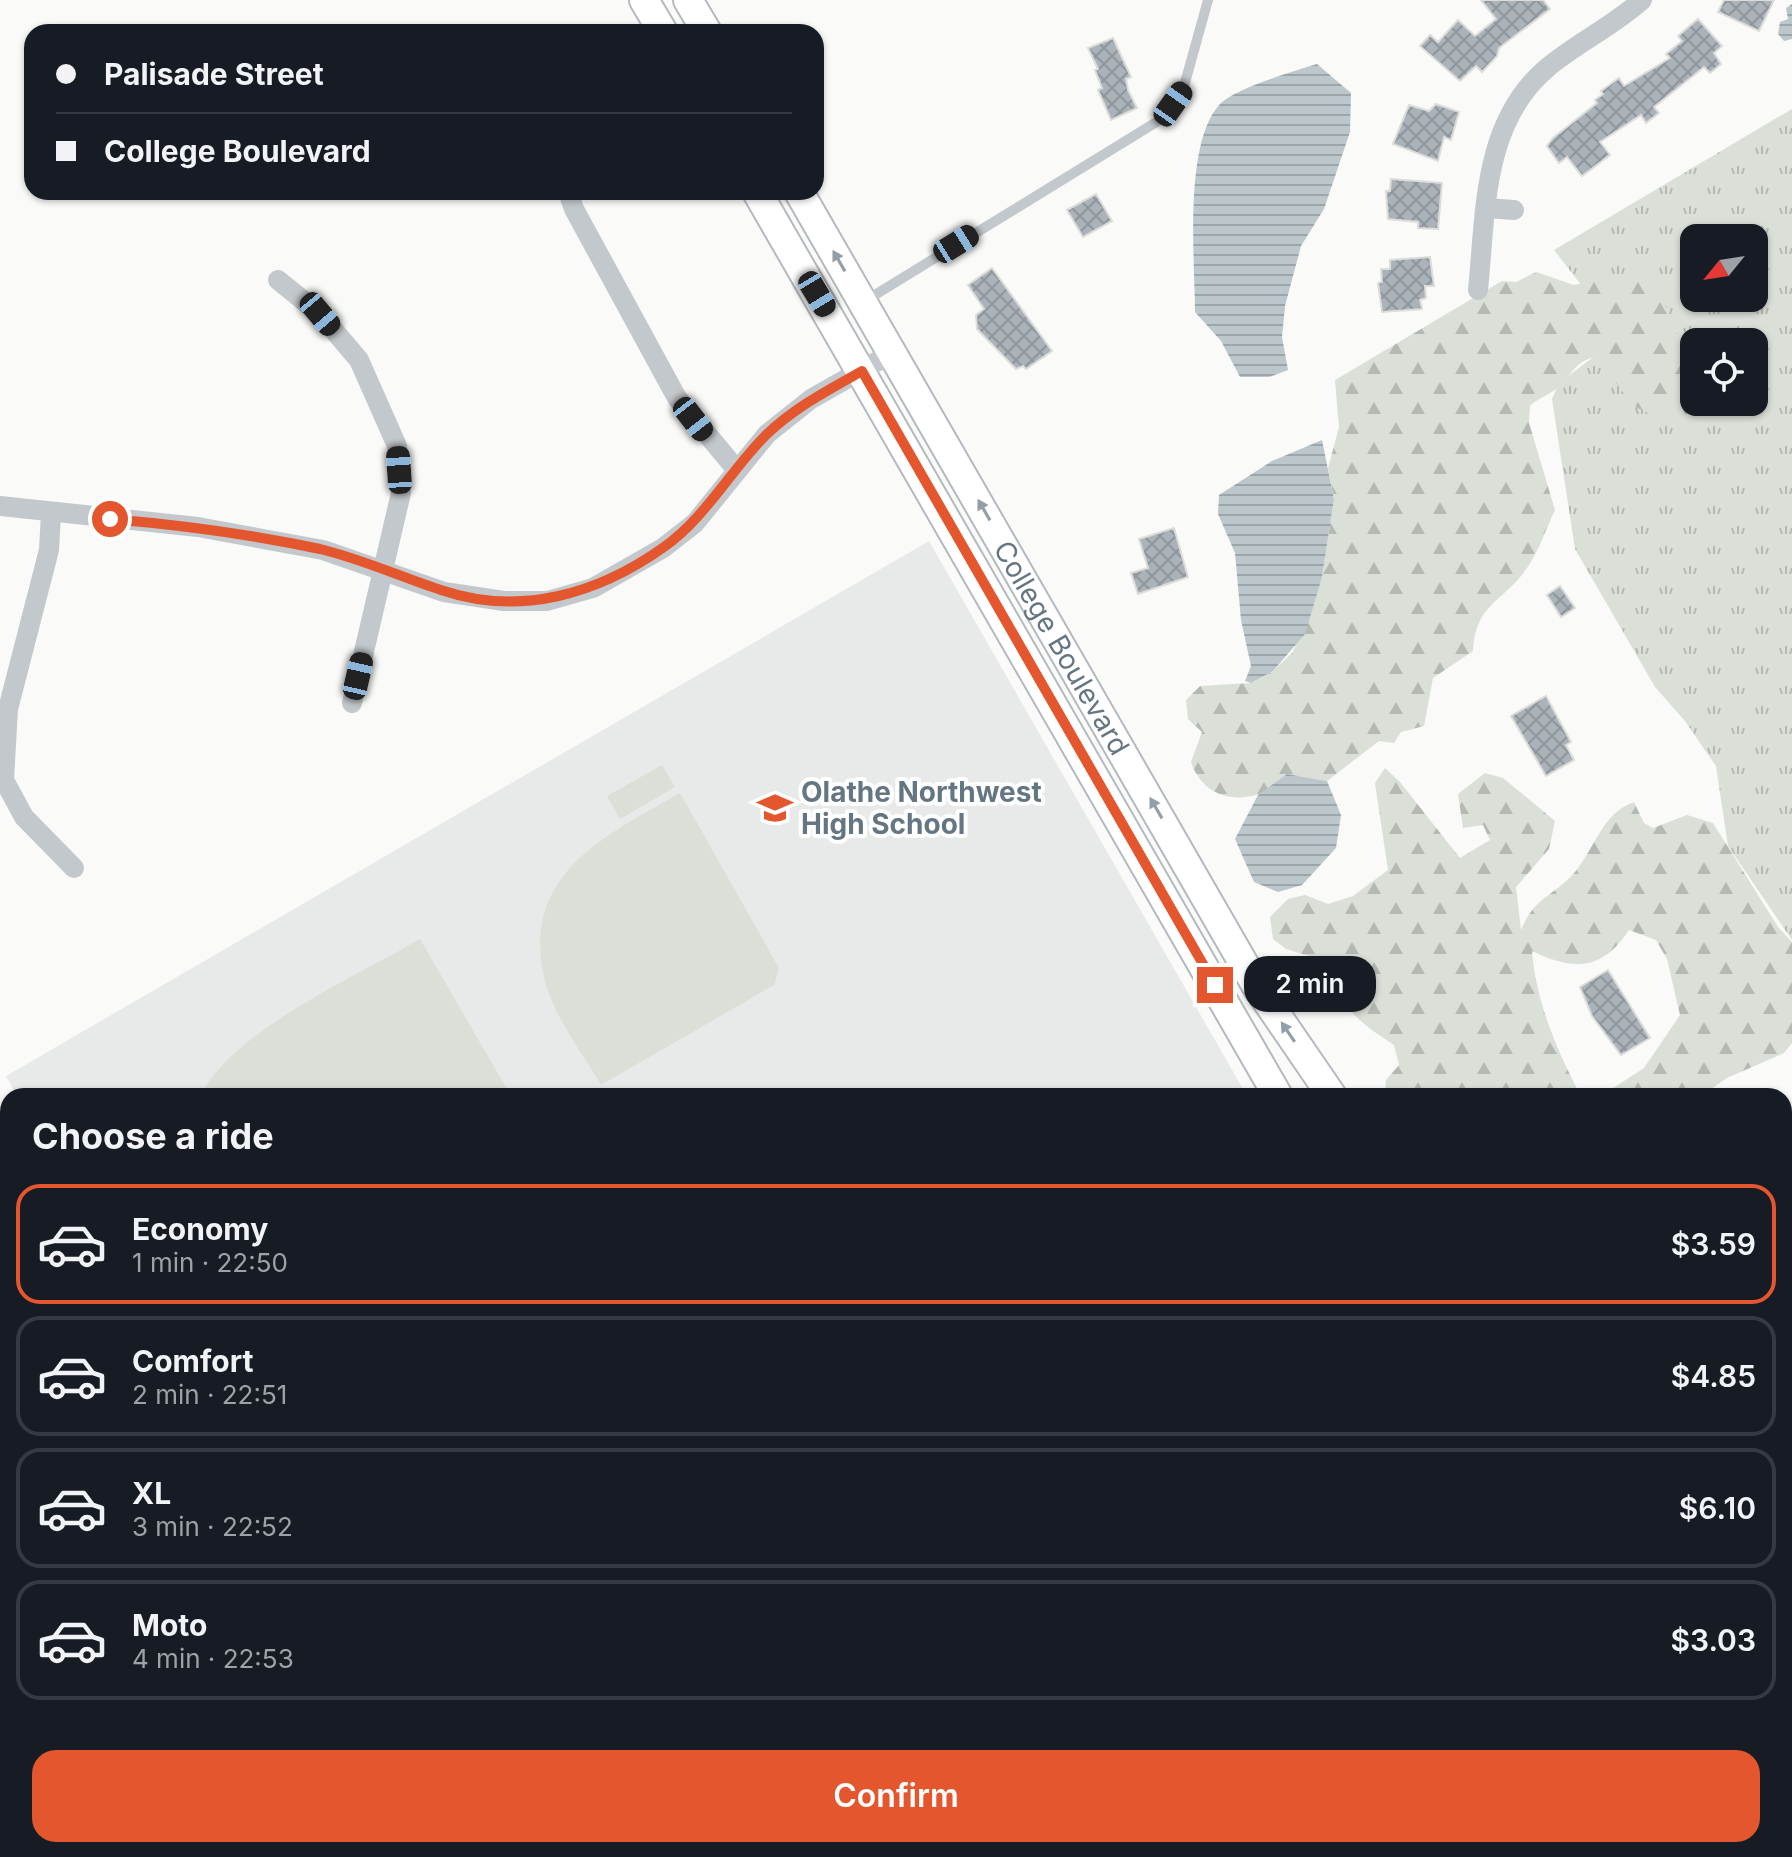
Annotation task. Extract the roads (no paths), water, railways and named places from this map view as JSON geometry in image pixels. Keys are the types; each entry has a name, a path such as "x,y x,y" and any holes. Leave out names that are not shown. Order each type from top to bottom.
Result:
{"main road":[{"path":"644,0 658,24"},
{"path":"688,0 702,24"},
{"name":"College Boulevard","path":"762,200 1273,1088"},
{"name":"College Boulevard","path":"804,200 1256,985 1327,1088"}],"street":[{"path":"1478,290 1497,140 1518,100 1546,69 1642,0"},
{"path":"571,200 677,398 736,469"},
{"path":"1486,208 1514,210"},
{"path":"278,280 320,314 359,360 397,446 401,493 352,703"},
{"path":"0,506 51,514 198,527 323,550 444,592 489,599 547,601 593,588 663,548 695,523 767,434 811,399 892,353"},
{"path":"51,514 49,550 8,709 4,780 24,817 74,868"}],"lane":[{"path":"863,302 1163,118 1183,90 1208,0"}],"place":[{"name":"Olathe Northwest High School","path":"775,808"}]}
